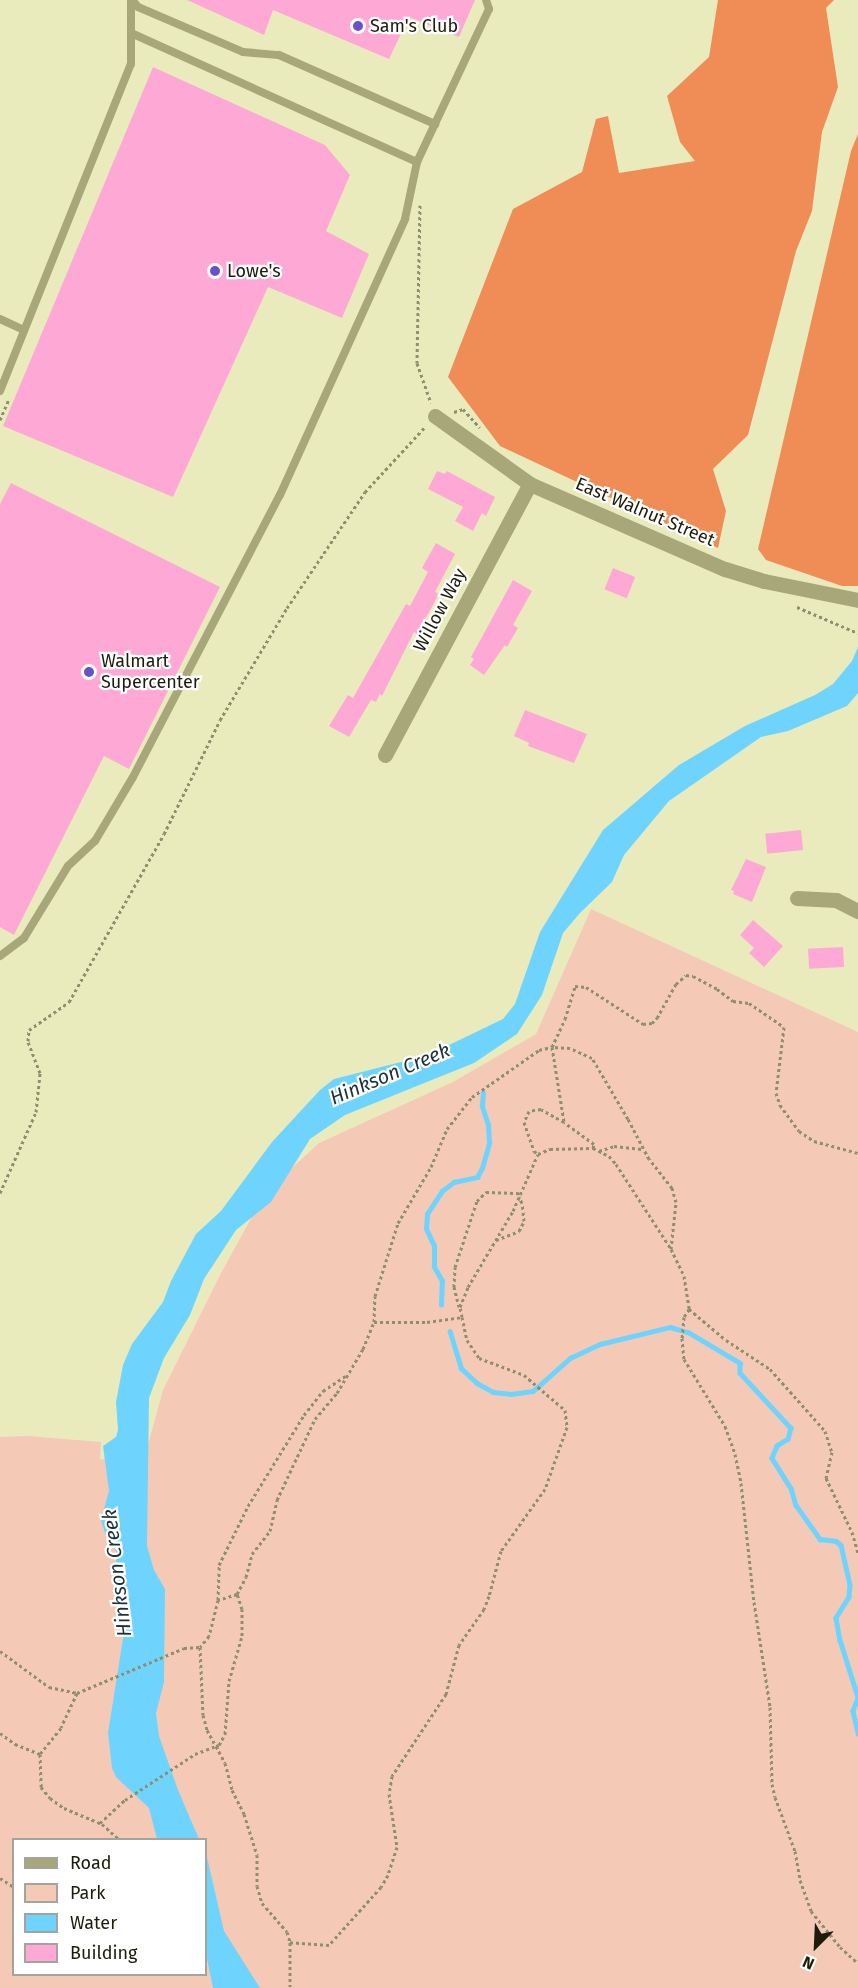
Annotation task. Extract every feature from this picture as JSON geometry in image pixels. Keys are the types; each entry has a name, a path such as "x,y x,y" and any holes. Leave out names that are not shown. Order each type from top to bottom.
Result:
{"street":[{"name":"East Walnut Street","path":"435,416 530,484 725,569 764,581 858,600"},
{"name":"Willow Way","path":"385,755 530,484"},
{"path":"797,898 836,900 858,911"}],"lane":[{"path":"0,391 131,63 132,0"},
{"path":"132,0 138,7 243,52 279,55 435,124"},
{"path":"0,956 24,938 68,866 95,841 133,777 201,649 311,430 405,219 417,162 489,9 486,0"},
{"path":"131,33 417,162"},
{"path":"0,319 24,330"}],"path":[{"path":"420,204 417,363 435,416"},
{"path":"0,1193 36,1112 40,1073 28,1041 29,1030 69,1002 164,834 220,720 287,608 365,492 435,416 463,409 485,434"},
{"path":"797,607 858,633"},
{"path":"564,1122 552,1047 565,1019 575,986 586,987 646,1025 657,1018 679,979 686,975 693,976 722,992 725,997 733,1001 749,1003 779,1022 784,1034 776,1093 780,1105 806,1137 858,1153"},
{"path":"218,1600 237,1594 246,1577 252,1554 270,1531 277,1500 311,1427 337,1393 363,1349 374,1322 375,1296 398,1223 431,1167 447,1129 472,1096 494,1078 539,1050 552,1047 570,1048 592,1058 644,1149 675,1196 671,1249"},
{"path":"538,1154 531,1147 524,1122 529,1111 541,1108 594,1144 593,1148"},
{"path":"599,1151 614,1146 644,1149"},
{"path":"462,1317 461,1301 519,1195 538,1154 550,1149 593,1148 616,1164 671,1249 684,1276 688,1309 684,1317 682,1338 684,1359 725,1426 735,1454 770,1707 772,1784 775,1797 795,1851 800,1880 811,1911 840,1947 858,1963"},
{"path":"290,1942 321,1946 331,1943 381,1887 395,1860 397,1836 389,1794 392,1776 446,1694 459,1645 484,1610 501,1551 545,1489 567,1427 565,1410 543,1394 535,1382 524,1375 479,1358 467,1340 453,1278 477,1201 486,1192 519,1195"},
{"path":"494,1241 519,1231 524,1221 519,1195"},
{"path":"688,1309 726,1340 778,1377 825,1431 832,1452 826,1478 852,1532 858,1553"},
{"path":"374,1322 420,1322 462,1317"},
{"path":"290,1988 290,1942 287,1932 262,1903 257,1886 257,1855 244,1814 232,1790 225,1763 207,1730 200,1698 200,1647 209,1636 218,1600 219,1565 248,1506 304,1415 322,1391 347,1375"},
{"path":"100,1823 113,1809 174,1767 204,1748 216,1746 222,1742 225,1734 229,1681 242,1636 242,1609 237,1594"},
{"path":"119,1838 100,1823 64,1808 50,1798 40,1787 40,1754 61,1728 77,1693 184,1648 200,1647"},
{"path":"0,1651 50,1687 77,1693"},
{"path":"0,1733 15,1744 40,1754"}],"green space":[{"path":"591,909 858,1032 858,1988 0,1988 0,1437 28,1436 101,1442 100,1459 143,1463 163,1390 220,1275 265,1193 319,1143 453,1082 536,1034"}],"shaded area":[{"path":"718,0 834,0 826,8 838,87 822,132 812,211 796,251 748,435 713,469 726,511 718,548 500,446 448,377 513,209 582,172 596,119 608,116 619,173 695,161 680,142 667,96 709,57"},
{"path":"858,134 858,586 842,586 766,560 758,549 851,151"}],"water":[{"name":"Hinkson Creek","path":"858,647 858,693 847,706 788,731 761,737 669,801 624,855 612,882 563,933 542,995 517,1034 474,1063 345,1115 310,1139 271,1202 236,1230 204,1279 190,1315 164,1358 149,1398 147,1546 154,1570 165,1589 164,1682 156,1713 159,1736 178,1790 199,1838 157,1838 149,1808 116,1777 112,1768 108,1733 125,1626 117,1591 116,1551 105,1533 101,1520 109,1491 103,1446 116,1437 118,1430 116,1402 123,1365 132,1344 163,1302 171,1281 196,1234 221,1211 272,1142 320,1090 334,1079 405,1061 445,1047 503,1019 515,1004 540,932 603,830 679,765 745,726 815,695 833,684 852,661"},
{"path":"207,1857 224,1931 260,1988 213,1988 207,1959"}],"building":[{"name":"Sam's Club","path":"187,0 475,0 459,37 409,17 389,59 273,10 264,35"},
{"name":"Lowe's","path":"153,67 325,145 350,175 326,231 369,254 342,318 268,287 173,497 3,426"},
{"path":"437,471 445,474 447,471 495,497 486,516 482,513 473,531 455,521 463,507 428,489"},
{"name":"Walmart Supercenter","path":"11,483 220,587 129,769 104,756 14,935 0,927 0,504"},
{"path":"436,543 455,554 435,592 439,594 417,634 414,632 382,696 380,694 376,702 371,700 349,737 329,726 348,695 353,698 406,604 410,606 428,572 422,568"},
{"path":"613,568 635,577 627,598 604,589"},
{"path":"513,580 532,591 513,625 518,628 507,647 505,645 484,675 470,665 474,659 471,657"},
{"path":"525,710 587,734 574,763 528,746 529,743 514,736"},
{"path":"801,830 803,850 767,854 765,834"},
{"path":"746,859 766,867 752,902 733,894 734,891 731,890"},
{"path":"753,920 783,946 764,967 749,953 754,948 740,935"},
{"path":"843,947 844,967 809,969 808,949"}],"waterway":[{"path":"441,1305 442,1281 434,1267 434,1246 426,1229 427,1214 442,1191 454,1182 477,1177 482,1168 489,1143 488,1125 482,1106 483,1093"},
{"path":"450,1331 461,1368 477,1383 493,1392 511,1394 533,1391 570,1358 600,1344 670,1327 688,1332 740,1363 740,1373 791,1428 788,1439 777,1446 772,1458 791,1488 796,1505 820,1539 836,1541 841,1545 850,1585 849,1597 836,1618 840,1640 858,1697"},
{"path":"858,1698 853,1711 858,1733"}],"place":[{"name":"Sam's Club","path":"358,26"},
{"name":"Lowe's","path":"215,271"},
{"name":"Walmart Supercenter","path":"89,672"}]}
